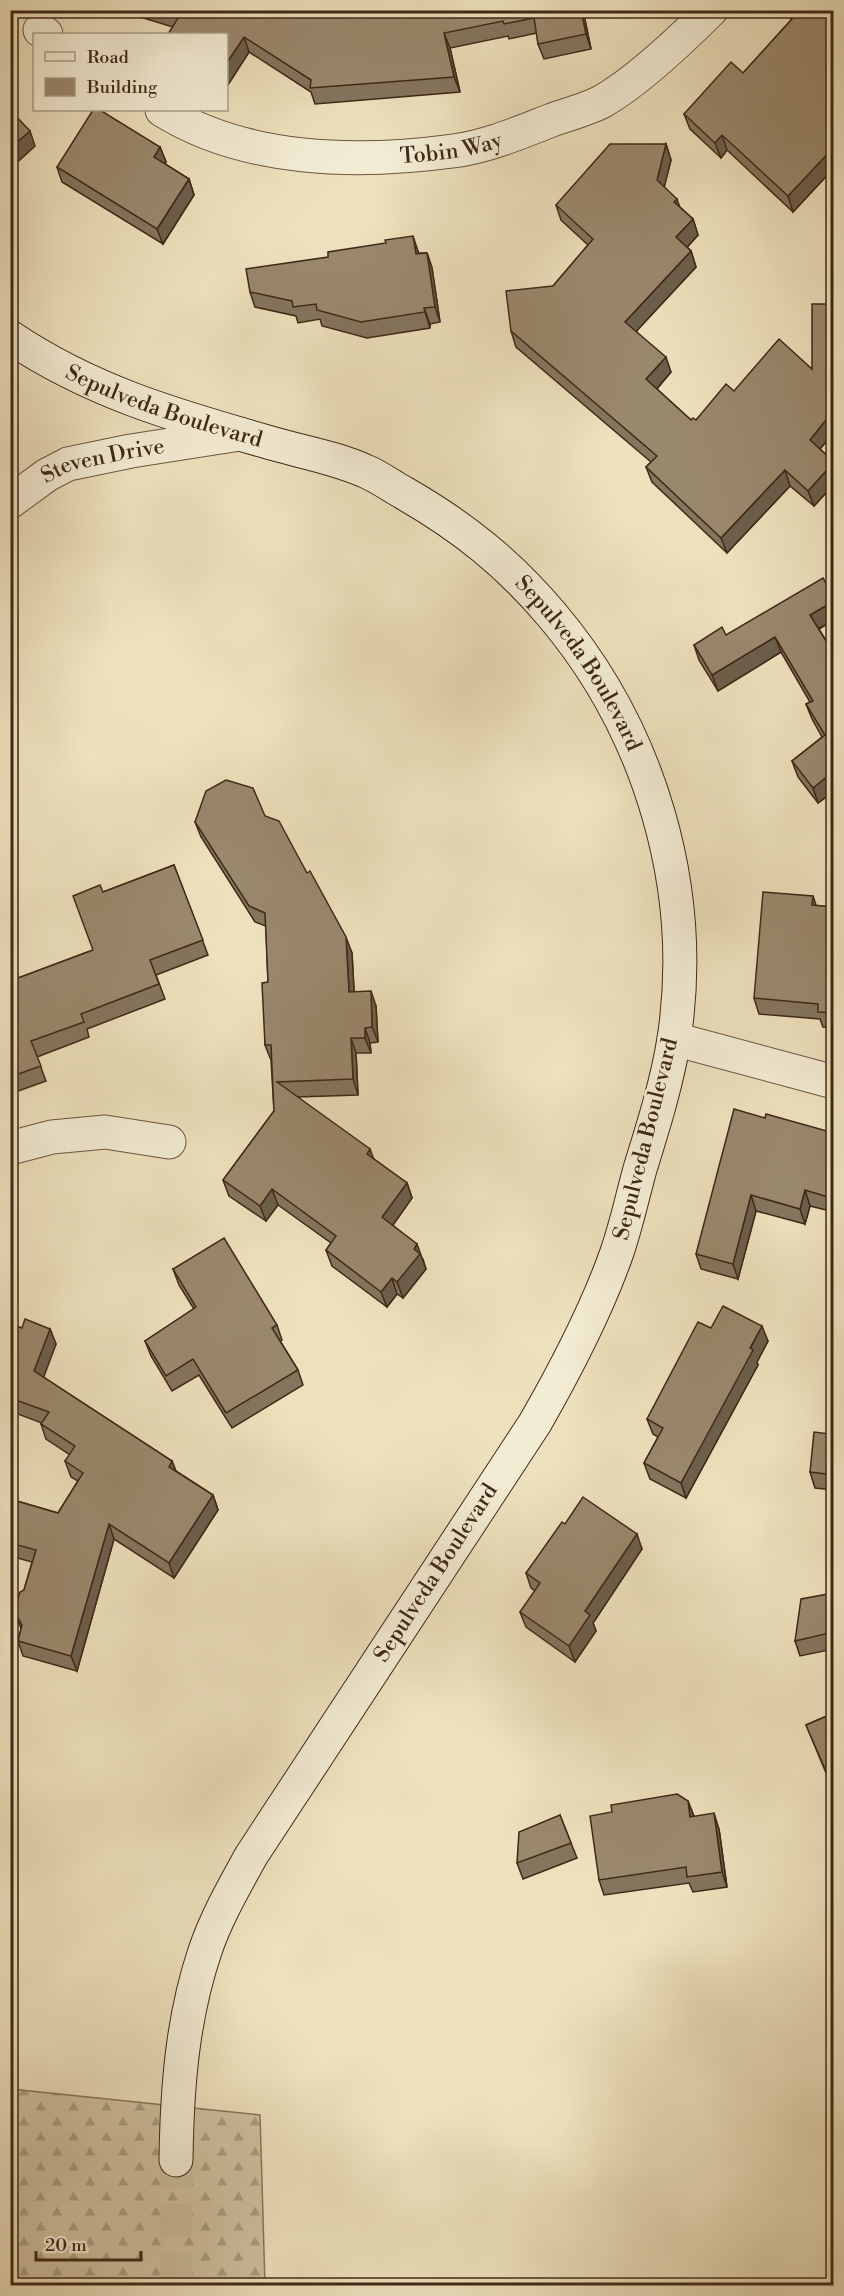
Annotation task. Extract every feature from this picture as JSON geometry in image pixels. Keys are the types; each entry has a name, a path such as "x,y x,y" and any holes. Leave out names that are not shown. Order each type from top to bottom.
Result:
{"main road":[{"name":"Tobin Way","path":"164,111 238,143 304,156 380,156 454,151 529,129 603,101 676,45 711,10"},
{"name":"Sepulveda Boulevard","path":"10,337 76,377 156,409 364,470 452,520 522,579 584,653 623,721 665,830 678,903 678,984 674,1040 657,1111 617,1252 594,1311 566,1369 535,1423 251,1856 225,1905 205,1950 192,1995 177,2099 176,2160"},
{"name":"Steven Drive","path":"10,502 47,475 87,458 240,434"},
{"path":"674,1040 834,1082"},
{"path":"10,1148 52,1137 105,1132 169,1142"}],"green space":[{"path":"11,2089 260,2115 265,2285 11,2286"}],"building":[{"path":"165,10 312,10 319,14 318,10 581,10 586,34 538,44 534,18 504,24 503,21 444,33 454,77 310,88 311,80 244,37 228,61 228,33 169,33 180,15"},
{"path":"795,10 834,10 834,147 788,196 722,135 715,143 684,114 731,62 743,73 792,19 790,17"},
{"path":"10,110 30,131 10,148"},
{"path":"92,111 102,111 160,147 154,157 189,179 157,229 57,167"},
{"path":"610,144 666,144 657,180 677,199 674,202 693,219 676,237 691,251 625,322 666,357 646,379 691,420 693,418 696,420 726,384 734,391 779,339 812,369 812,304 829,304 829,285 834,285 834,410 810,440 834,462 808,491 785,470 721,538 646,467 657,456 511,331 506,291 553,286 593,239 556,205"},
{"path":"413,236 416,254 427,253 435,307 424,308 425,312 361,322 317,310 316,304 293,307 292,301 250,292 246,269 328,257 328,252 386,243 385,240"},
{"path":"823,578 834,601 810,615 834,654 834,771 813,788 792,761 825,735 806,704 813,701 775,637 712,675 694,645 722,627 726,635"},
{"path":"226,780 253,788 265,816 279,821 307,873 310,871 346,937 349,992 371,991 372,1027 365,1028 365,1038 351,1038 353,1079 277,1082 370,1149 367,1154 407,1183 382,1217 417,1244 414,1249 420,1254 397,1282 392,1278 381,1292 326,1250 336,1236 272,1189 260,1206 223,1180 274,1111 271,1045 265,1045 262,983 268,982 265,913 249,906 195,822 206,791"},
{"path":"174,865 203,940 150,960 159,984 81,1014 84,1022 31,1041 41,1066 10,1077 10,981 93,950 73,896 100,885 103,892"},
{"path":"763,892 813,896 812,905 834,907 834,1013 818,1012 818,1004 754,998"},
{"path":"734,1109 765,1118 766,1114 834,1133 834,1155 830,1168 834,1169 834,1190 831,1198 805,1190 800,1209 751,1195 733,1264 696,1254"},
{"path":"224,1238 277,1325 272,1328 298,1370 226,1413 193,1359 166,1376 145,1341 196,1307 173,1269"},
{"path":"723,1306 762,1326 750,1348 753,1350 681,1483 644,1463 663,1428 647,1419 698,1322 711,1328"},
{"path":"25,1319 50,1329 34,1371 172,1461 169,1467 213,1495 169,1563 109,1524 71,1656 18,1641 22,1625 17,1616 16,1604 20,1592 24,1590 36,1550 10,1543 10,1499 58,1513 83,1473 65,1461 75,1446 41,1424 49,1412 10,1398 10,1324 22,1328"},
{"path":"834,1398 834,1475 810,1472 814,1432 830,1434"},
{"path":"583,1497 637,1534 585,1611 590,1615 569,1646 520,1612 540,1583 526,1573 562,1522 565,1524"},
{"path":"834,1593 834,1632 795,1641 801,1599"},
{"path":"834,1713 834,1790 806,1725"},
{"path":"677,1794 688,1801 690,1817 714,1813 722,1872 687,1877 686,1867 599,1880 590,1816 612,1812 611,1805"},
{"path":"560,1815 571,1843 517,1863 519,1832"}],"tunnel":[{"path":"176,2160 176,2286"}]}
